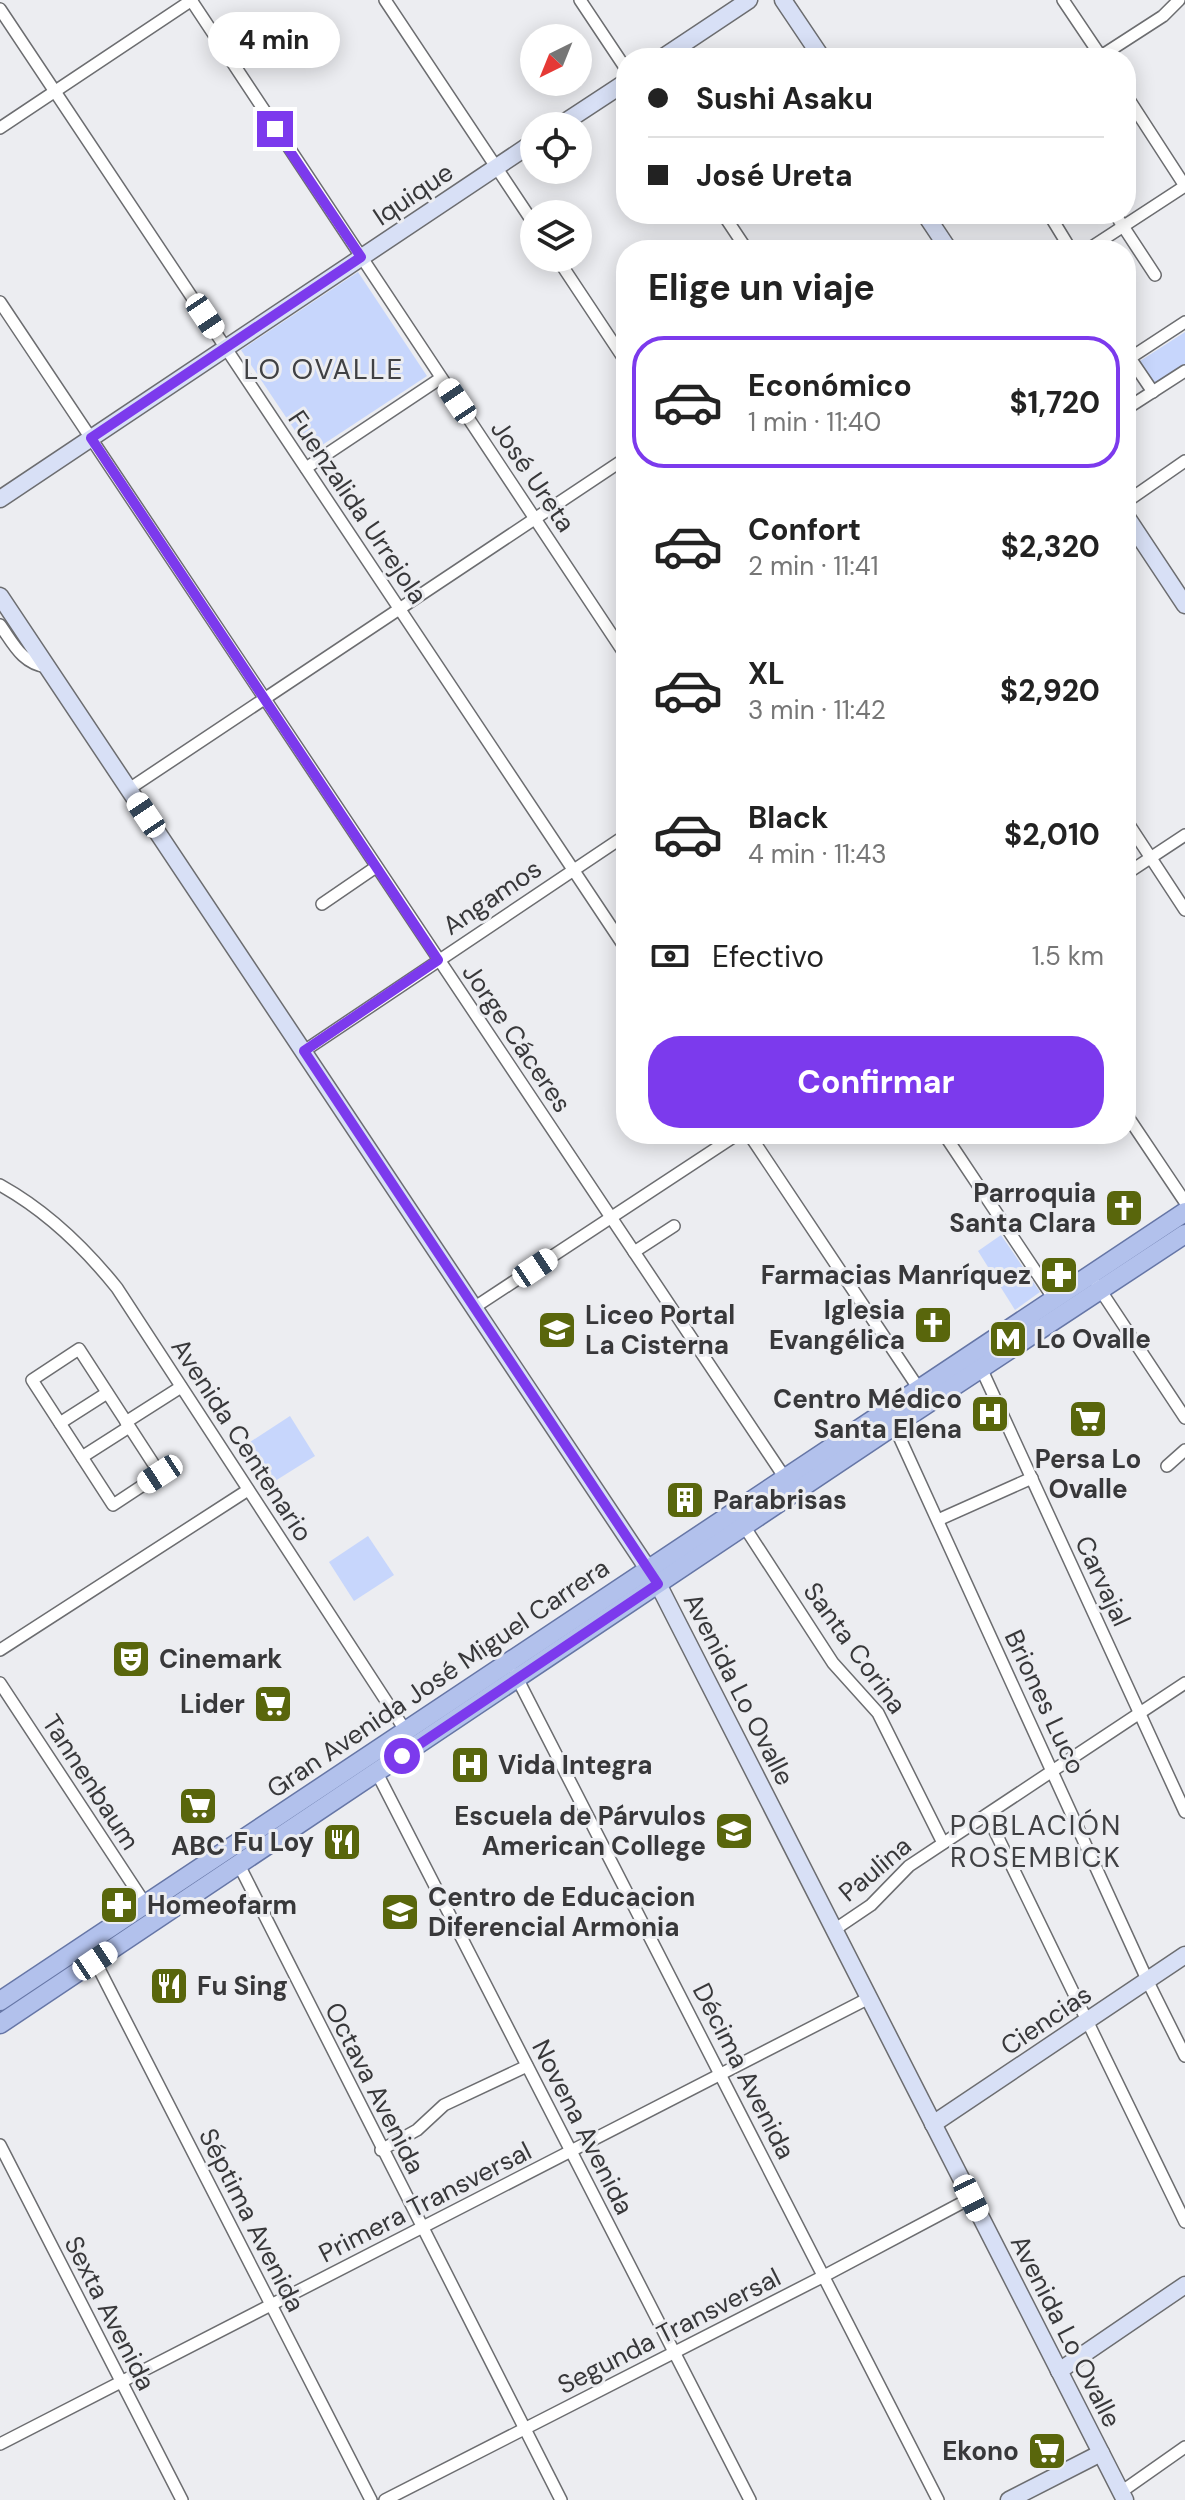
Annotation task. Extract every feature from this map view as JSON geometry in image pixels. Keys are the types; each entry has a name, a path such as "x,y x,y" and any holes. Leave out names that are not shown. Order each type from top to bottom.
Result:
{"main road":[{"path":"677,48 749,0"},
{"path":"783,0 815,48"},
{"path":"580,112 616,89"},
{"name":"Iquique","path":"0,499 520,151"},
{"path":"1136,531 1185,605"},
{"name":"Avenida Lo Ovalle","path":"0,596 654,1576 1123,2496"},
{"name":"Gran Avenida José Miguel Carrera","path":"0,2001 514,1671 654,1576 785,1478 981,1368 1185,1212"},
{"name":"Gran Avenida José Miguel Carrera","path":"654,1576 744,1526 780,1502 889,1419 919,1389 1054,1299 1096,1282 1185,1234"},
{"path":"780,1502 785,1492 785,1478"},
{"name":"Gran Avenida José Miguel Carrera","path":"0,2024 377,1773 411,1739"},
{"path":"95,1961 97,1936"},
{"name":"Ciencias","path":"933,2124 1185,1955"},
{"path":"1059,2371 1185,2285"},
{"path":"1009,2500 1101,2453"}],"street":[{"path":"0,128 191,0"},
{"name":"José Ureta","path":"191,0 616,641"},
{"path":"385,0 520,202"},
{"path":"580,0 616,54"},
{"path":"1063,0 1094,48"},
{"path":"1114,48 1163,16 1179,0"},
{"name":"Fuenzalida Urrejola","path":"0,9 616,934"},
{"path":"1136,110 1185,186 1136,218"},
{"path":"1102,240 1126,224"},
{"path":"1123,226 1132,240"},
{"path":"1136,246 1155,275"},
{"path":"566,272 616,347"},
{"name":"Jorge Cáceres","path":"0,302 785,1478"},
{"path":"1136,354 1185,322"},
{"path":"1136,367 1153,392"},
{"path":"1136,403 1185,371"},
{"path":"306,468 441,378"},
{"path":"1136,495 1185,461"},
{"path":"129,789 616,465"},
{"name":"Avenida Lo Ovalle","path":"0,625 23,657 47,667"},
{"path":"1136,835 1185,910"},
{"path":"1136,868 1185,835"},
{"name":"Angamos","path":"304,1051 616,842"},
{"path":"322,904 376,867"},
{"path":"1136,1129 1185,1202"},
{"path":"475,1307 723,1144"},
{"path":"756,1144 919,1389"},
{"path":"951,1144 1054,1299"},
{"name":"Avenida Centenario","path":"0,1185 33,1208 99,1264 411,1739"},
{"path":"634,1252 674,1226"},
{"path":"1096,1282 1185,1418"},
{"path":"79,1349 128,1425 160,1474 113,1505 32,1380 79,1349"},
{"name":"Carvajal","path":"981,1368 1185,1812"},
{"path":"82,1457 181,1387"},
{"path":"60,1423 107,1393"},
{"name":"Briones Luco","path":"889,1419 1185,2056"},
{"path":"1167,1466 1185,1450"},
{"path":"938,1520 1032,1478"},
{"path":"0,1650 248,1490"},
{"name":"Santa Corina","path":"744,1526 833,1663 878,1713 943,1843"},
{"name":"Décima Avenida","path":"514,1671 938,2500"},
{"name":"Tannenbaum","path":"0,1683 146,1905"},
{"name":"Paulina","path":"834,1930 871,1905 909,1866 1185,1683"},
{"name":"Novena Avenida","path":"377,1773 750,2500"},
{"path":"987,1815 1185,2222"},
{"name":"Octava Avenida","path":"239,1865 561,2500"},
{"name":"Séptima Avenida","path":"95,1961 371,2500"},
{"name":"Primera Transversal","path":"0,2444 869,1998"},
{"path":"381,2150 417,2130 444,2105 527,2066"},
{"name":"Sexta Avenida","path":"0,2145 182,2500"},
{"name":"Segunda Transversal","path":"385,2500 971,2198"},
{"path":"1123,2496 1185,2447"}],"shaded area":[{"path":"358,272 427,376 310,453 241,350"},
{"path":"1185,332 1185,365 1155,384 1140,361"},
{"path":"1001,1235 1040,1292 1015,1310 978,1251"},
{"path":"290,1416 315,1456 275,1481 250,1442"},
{"path":"368,1536 394,1575 354,1601 329,1562"}],"place":[{"name":"Parroquia Santa Clara","path":"1124,1208"},
{"name":"Farmacias Manríquez","path":"1059,1275"},
{"name":"Iglesia Evangélica","path":"933,1325"},
{"name":"Liceo Portal La Cisterna","path":"557,1330"},
{"name":"Lo Ovalle","path":"1008,1339"},
{"name":"Centro Médico Santa Elena","path":"990,1414"},
{"name":"Persa Lo Ovalle","path":"1088,1419"},
{"name":"Parabrisas","path":"685,1500"},
{"name":"Cinemark","path":"131,1659"},
{"name":"Lider","path":"273,1704"},
{"name":"Vida Integra","path":"470,1765"},
{"name":"ABC","path":"198,1806"},
{"name":"Escuela de Párvulos American College","path":"734,1831"},
{"name":"Fu Loy","path":"342,1842"},
{"name":"Homeofarm","path":"119,1905"},
{"name":"Centro de Educacion Diferencial Armonia","path":"400,1912"},
{"name":"Fu Sing","path":"169,1986"},
{"name":"Ekono","path":"1047,2451"}],"district":[{"name":"LO OVALLE","path":"324,369"},
{"name":"POBLACIÓN ROSEMBICK","path":"1036,1841"}],"route":[{"path":"275,129 361,257 91,438 438,960 304,1051 658,1584 402,1756"}]}
